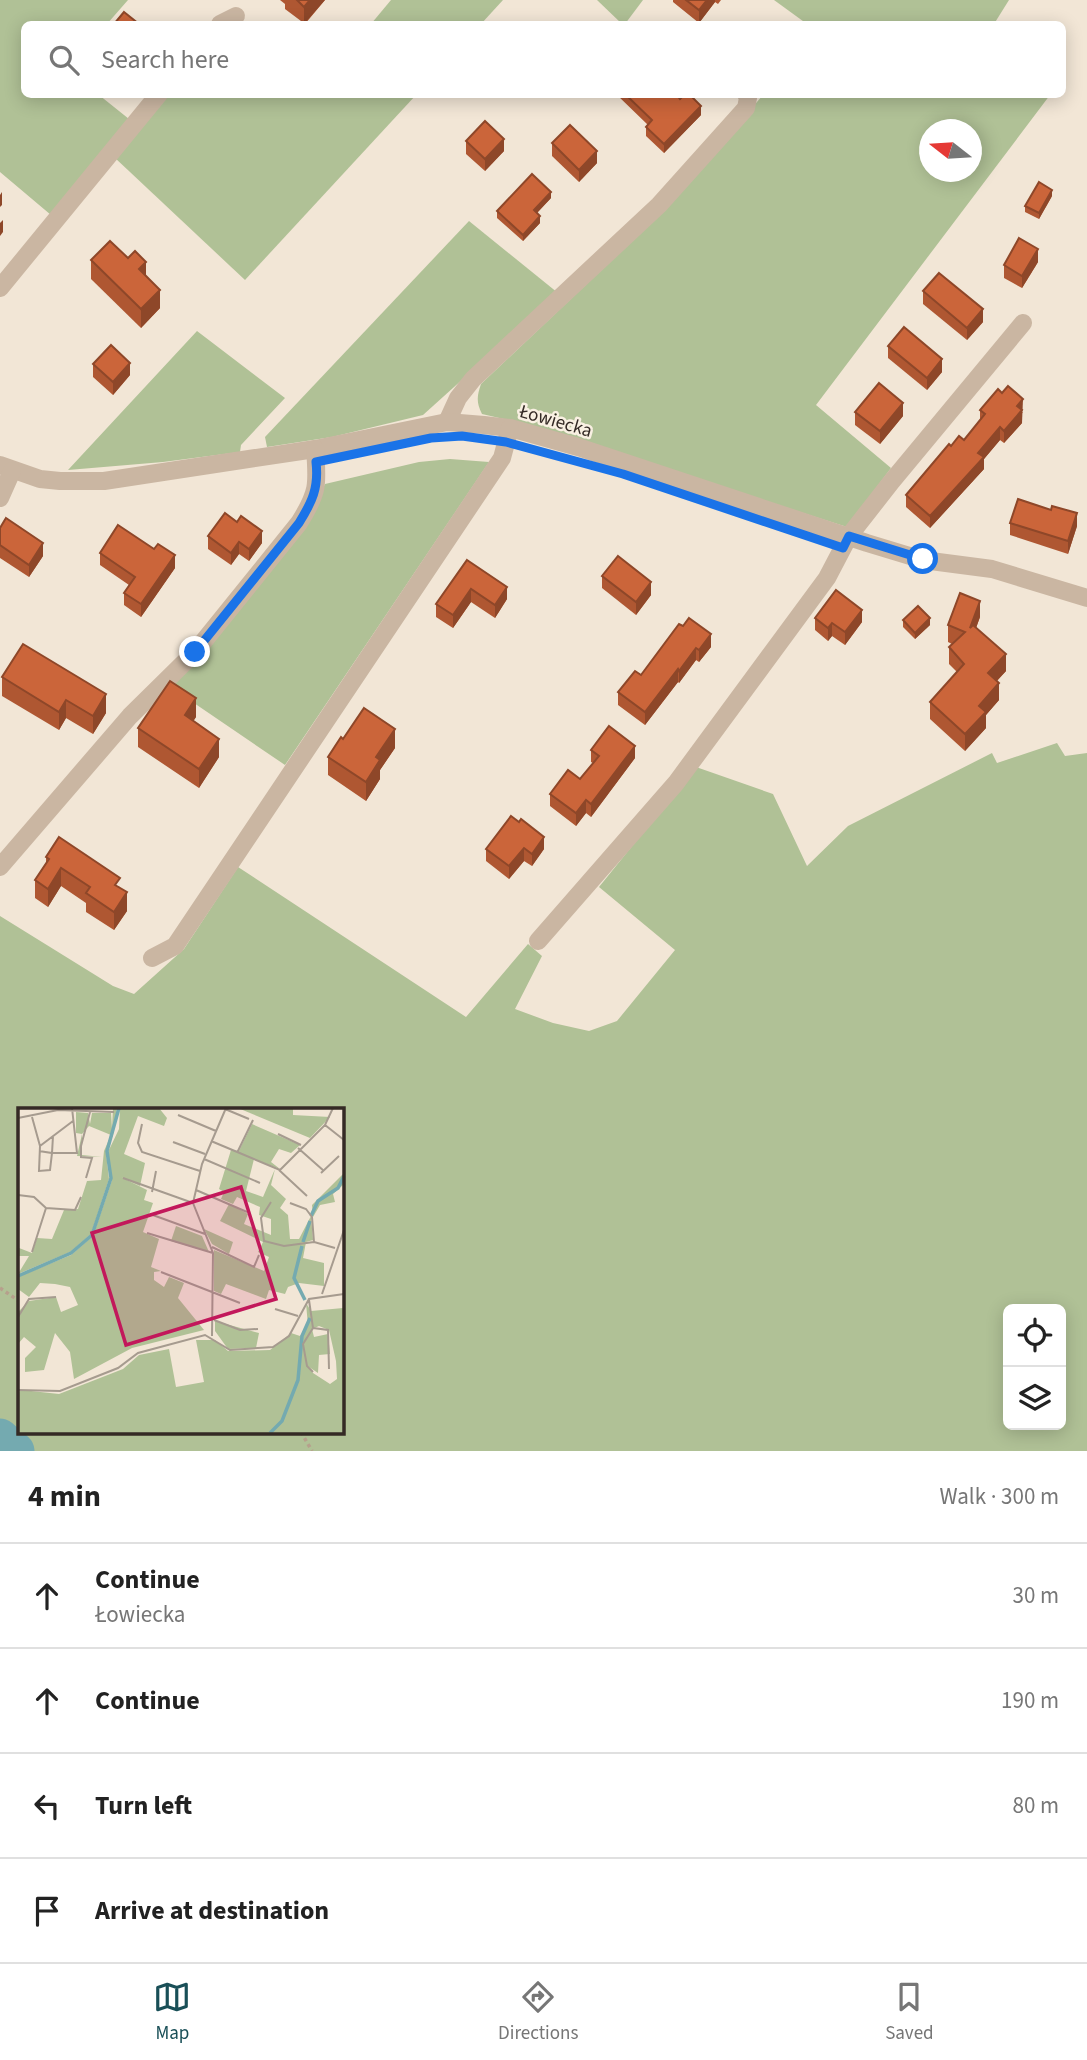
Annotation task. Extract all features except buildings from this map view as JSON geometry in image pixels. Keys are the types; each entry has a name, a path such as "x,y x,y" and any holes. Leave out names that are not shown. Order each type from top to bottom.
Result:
{"street":[{"path":"0,288 156,98"},
{"path":"447,422 458,398 473,379 659,205 746,108 748,98"},
{"path":"538,941 676,783 827,578 849,536 1023,323"},
{"name":"Łowiecka","path":"6,468 40,479 104,481 315,449 447,422 510,428 578,447 923,559 992,569 1087,598"},
{"path":"152,958 175,946 502,458 510,428"},
{"path":"0,867 130,716 195,652 299,523 309,508 318,479 315,449"},
{"path":"0,498 6,468"}],"path":[{"path":"0,1288 18,1300"},
{"path":"301,1434 312,1451"}],"green space":[{"path":"0,0 128,0 110,21 21,21 21,98 103,98 129,119 51,215 0,172"},
{"path":"391,0 503,0 484,21 374,21"},
{"path":"597,0 643,0 627,21 619,21"},
{"path":"774,0 1009,0 996,21 803,21"},
{"path":"165,98 413,98 245,280 114,157"},
{"path":"760,98 1048,98 816,405 891,468 847,527 517,422 482,414 478,396 481,384 613,259"},
{"path":"469,221 558,293 423,415 332,437 267,447 265,437"},
{"path":"197,331 285,398 241,445 240,452 68,470"},
{"path":"450,459 489,462 285,765 169,686 318,498 325,484 419,462"},
{"path":"1057,743 1065,756 1087,753 1087,1451 30,1451 0,1424 0,916 113,986 134,994 184,949 238,867 466,1017 528,944 542,956 515,1009 553,1023 589,1031 617,1021 675,950 599,887 696,767 773,794 807,866 848,826 992,753 997,763"}],"waterway":[{"path":"0,1437 16,1451"}],"route":[{"path":"195,652 309,508 318,479 316,462 431,438 462,436 506,442 623,474 843,548 849,536 923,559"}]}
